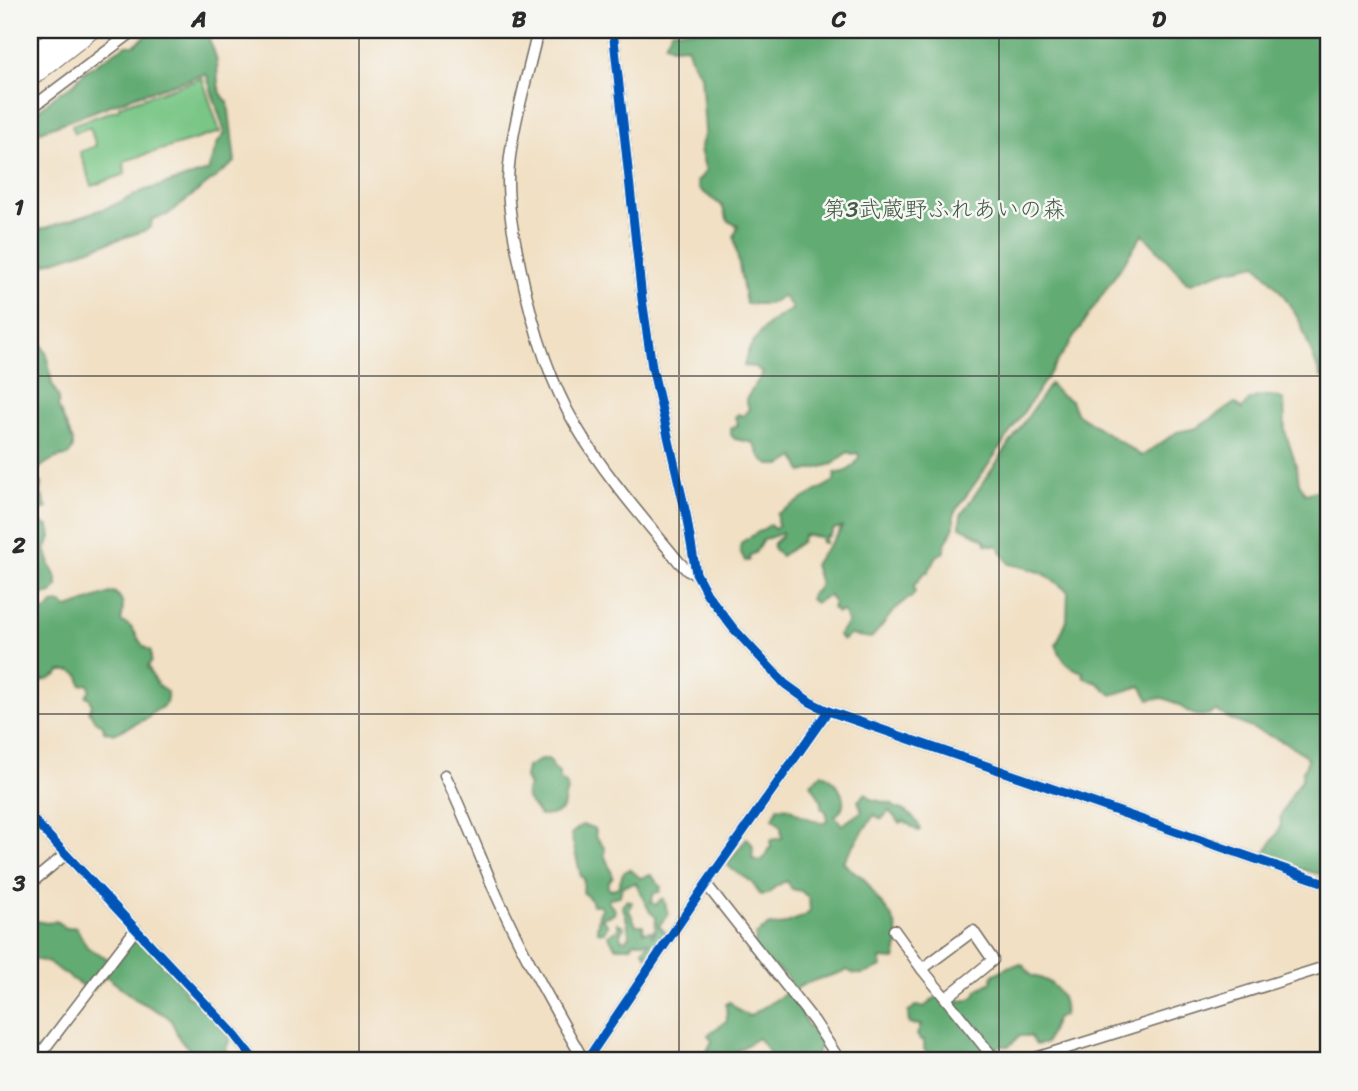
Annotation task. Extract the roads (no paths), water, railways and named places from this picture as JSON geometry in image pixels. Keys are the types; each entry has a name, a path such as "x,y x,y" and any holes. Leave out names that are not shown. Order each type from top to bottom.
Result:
{"highway":[{"path":"30,56 65,30"},
{"path":"30,78 91,30"}],"street":[{"path":"30,108 135,30"},
{"path":"538,30 508,180 512,224 535,328 562,401 576,427 612,478 679,562 696,573"},
{"path":"614,30 642,299 652,367 686,514 696,573 724,617 785,684 828,711 1328,884"},
{"path":"445,775 497,895 537,978 585,1061 828,711"},
{"path":"30,816 255,1061"},
{"path":"30,884 66,854"},
{"path":"706,884 814,1021 840,1061"},
{"path":"35,1061 136,929"},
{"path":"894,930 922,970 996,1061"},
{"path":"922,970 972,931 993,960 946,998"},
{"path":"1026,1061 1328,966"}],"park label":[{"name":"第3武蔵野ふれあいの森","path":"944,209"}]}
